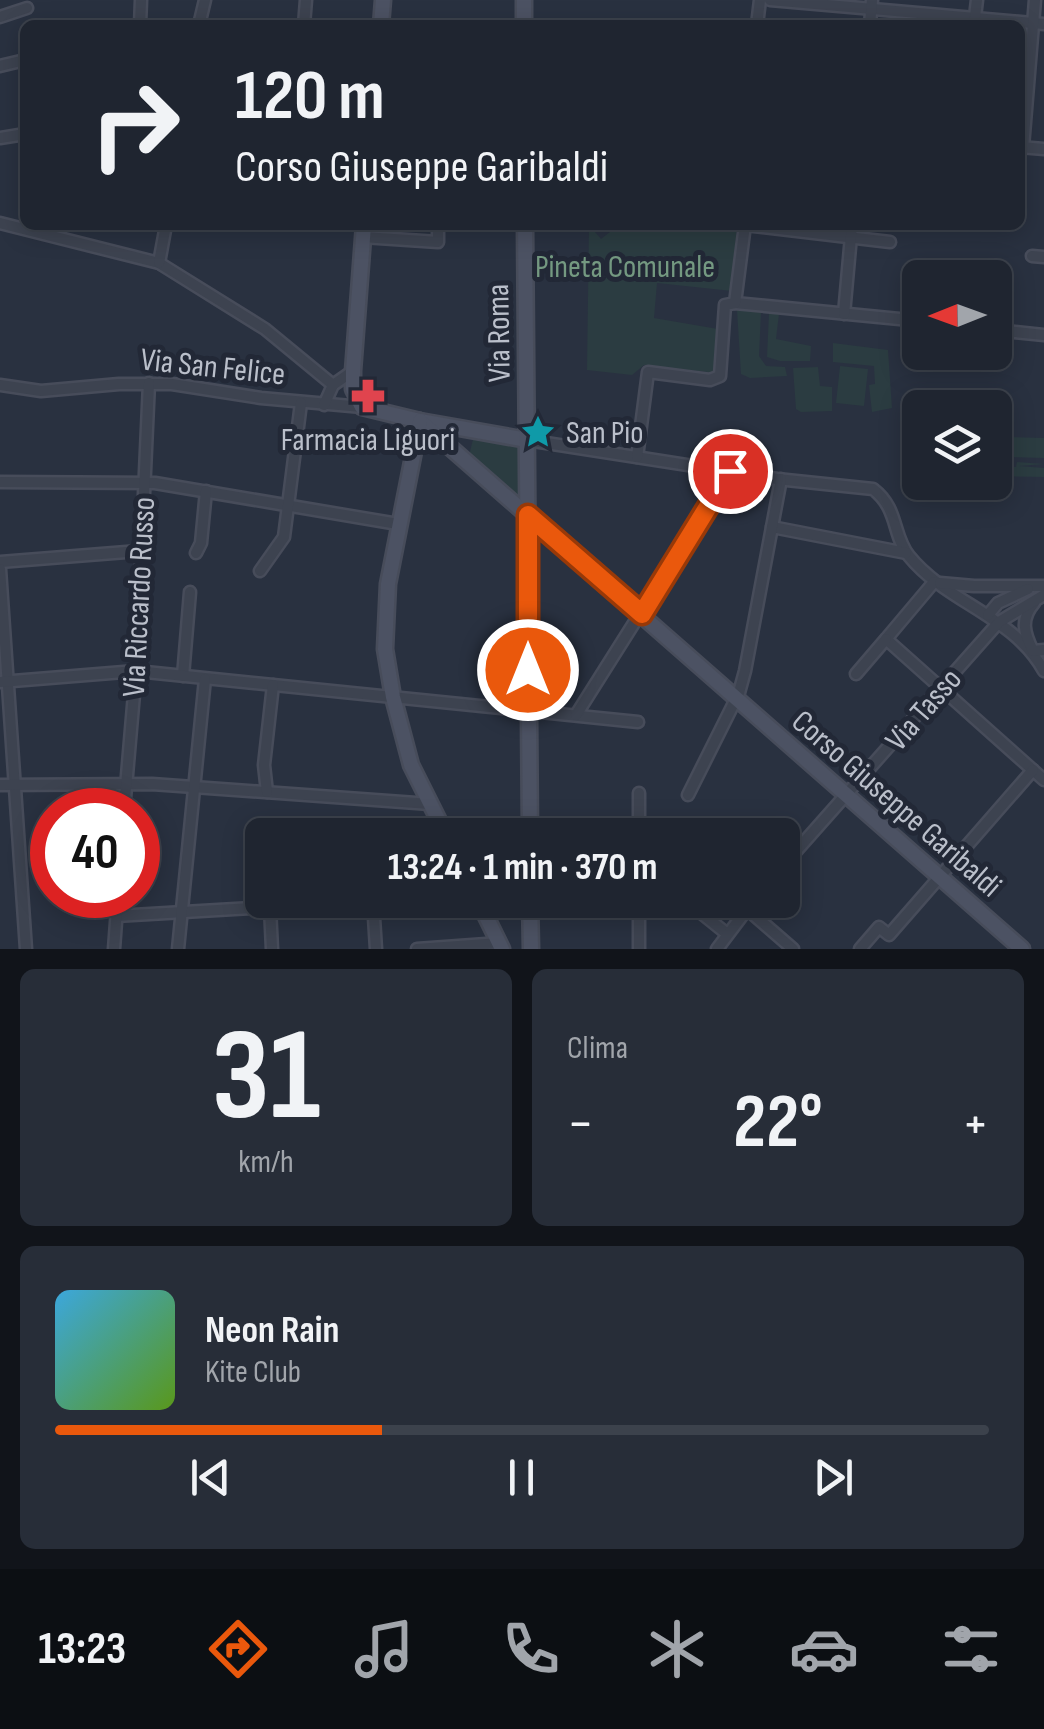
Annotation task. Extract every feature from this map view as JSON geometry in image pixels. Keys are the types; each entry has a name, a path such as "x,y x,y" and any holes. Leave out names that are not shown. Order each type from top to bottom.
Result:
{"street":[{"path":"770,0 872,4 969,20"},
{"path":"1025,119 1039,23 1036,0"},
{"path":"0,16 28,8"},
{"path":"31,230 158,263 265,329 333,385"},
{"path":"158,263 165,230"},
{"path":"362,407 353,390 353,371 363,231 438,242 438,230"},
{"name":"Via Roma","path":"524,230 530,818"},
{"path":"735,303 744,230"},
{"path":"844,314 852,231 890,242"},
{"path":"638,457 648,372 710,380 720,376 725,305 902,319"},
{"path":"1012,332 1044,335"},
{"path":"324,405 333,385 353,371"},
{"name":"Via San Felice","path":"0,385 41,391 149,383 362,407 527,440"},
{"name":"Via Riccardo Russo","path":"126,788 136,671 149,383"},
{"name":"Via San Felice","path":"260,571 284,536 301,403"},
{"path":"420,421 398,524 386,610 385,649 392,697 410,765 437,818"},
{"name":"Corso Giuseppe Garibaldi","path":"420,421 1022,949"},
{"path":"451,452 455,428"},
{"path":"527,440 873,489 892,511 906,553 934,582 1039,650"},
{"path":"576,716 730,471"},
{"path":"688,794 737,699 781,479"},
{"path":"0,482 144,482 398,524"},
{"path":"196,553 201,543 206,492"},
{"path":"772,528 906,553"},
{"path":"26,949 6,784 0,566 139,551"},
{"path":"934,582 1044,586"},
{"path":"856,674 934,582"},
{"path":"994,619 996,605 1006,598 1044,586"},
{"path":"183,676 190,592"},
{"path":"994,619 1044,595"},
{"path":"1044,595 1030,608 1025,620 1026,636 1039,650 1044,670"},
{"name":"Via Tasso","path":"800,845 845,794 854,789 994,619"},
{"path":"886,639 1044,780"},
{"path":"4,682 136,671 638,722"},
{"path":"178,949 206,679"},
{"path":"267,792 264,765 273,685"},
{"path":"860,949 879,927 889,936 1033,770"},
{"path":"6,784 126,783 430,804"},
{"path":"640,792 640,818"},
{"path":"160,915 245,910"},
{"path":"114,949 116,918"},
{"path":"270,918 272,949"},
{"path":"373,918 376,949"},
{"path":"417,949 501,946 487,918"},
{"path":"530,918 531,949"},
{"path":"639,918 639,949"},
{"path":"708,918 726,932"},
{"path":"717,949 738,918"},
{"path":"763,918 793,949"}],"green space":[{"name":"Pineta Comunale","path":"589,230 601,239 613,230 737,230 732,291 657,283 654,318 718,329 716,373 644,365 632,375 587,370"},
{"path":"737,310 761,312 759,356 766,366 785,367 787,376 750,378 741,374"},
{"path":"769,313 779,314 776,339 811,346 810,361 767,357"},
{"path":"833,343 888,350 892,408 872,412 869,385 875,384 874,366 833,362"},
{"path":"840,366 868,369 864,406 836,403"},
{"path":"818,367 820,386 832,387 832,411 801,412 796,409 793,368"},
{"path":"474,435 524,443 525,504 468,460"},
{"path":"1012,437 1044,438 1044,458 1012,457"},
{"path":"1017,462 1044,464 1019,466 1044,468 1044,477 1012,476 1012,467"}],"place":[{"name":"Farmacia Liguori","path":"368,396"},
{"name":"San Pio","path":"538,432"}],"route":[{"path":"528,670 528,515 642,614 730,471"}]}
